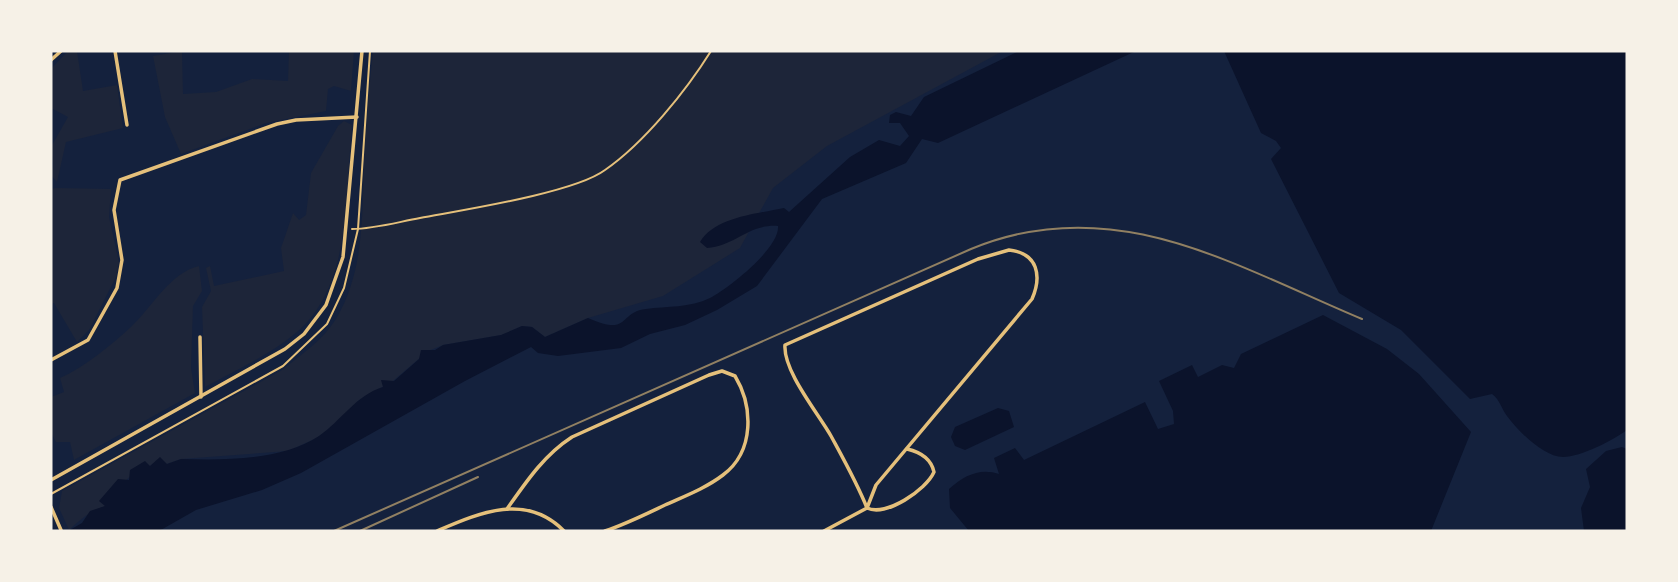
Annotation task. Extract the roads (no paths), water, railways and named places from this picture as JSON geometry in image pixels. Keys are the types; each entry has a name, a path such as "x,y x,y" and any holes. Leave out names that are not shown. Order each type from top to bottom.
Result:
{"street":[{"path":"51,60 61,51"},
{"path":"116,51 127,125"},
{"path":"51,480 285,349 316,320 336,283 347,230 362,51"},
{"path":"51,360 88,340 117,288 122,260 114,210 120,180 277,124 296,120 357,117"},
{"path":"824,531 867,508 873,490 1032,299 1038,285 1038,275 1028,256 1009,250 996,252 785,345 787,356 804,393 858,483 867,508"},
{"path":"200,337 201,397"},
{"path":"507,509 531,474 572,437 709,375 722,371 735,376 747,404 749,420 740,455 726,473 703,488 606,531"},
{"path":"867,508 876,511 885,509 930,480 934,472 931,464 919,453 907,449"},
{"path":"51,507 61,530"},
{"path":"437,531 484,512 507,509 542,516 564,531"}],"railway":[{"path":"334,531 971,249 1023,233 1074,227 1123,231 1171,242 1219,258 1362,319"},
{"path":"360,531 478,477"}]}
